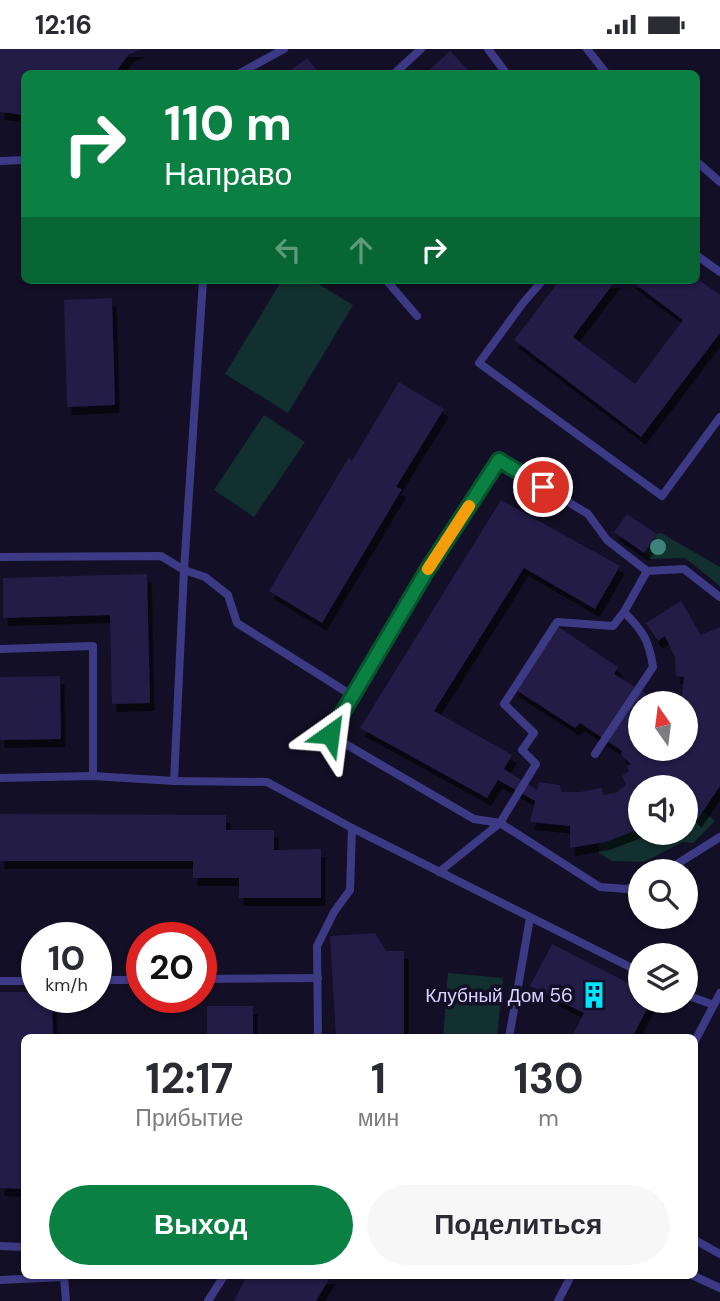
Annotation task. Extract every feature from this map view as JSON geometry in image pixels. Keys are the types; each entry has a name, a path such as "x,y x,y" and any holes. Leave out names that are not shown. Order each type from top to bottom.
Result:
{"lane":[{"path":"246,70 284,49"},
{"path":"398,70 421,49"},
{"path":"488,49 504,70"},
{"path":"587,49 604,70"},
{"path":"0,161 21,160"},
{"path":"700,164 720,182"},
{"path":"700,258 720,272"},
{"path":"174,781 184,570 203,284"},
{"path":"389,284 417,316"},
{"path":"540,284 479,363 662,496 720,417"},
{"path":"628,889 600,887 500,823 474,819 330,734 426,572 499,460 588,513 607,540 647,571 684,569 720,597"},
{"path":"0,557 161,556 184,570 205,577 228,595 237,623 353,696"},
{"path":"439,872 500,823 536,764 522,750 534,733 504,704 557,622 613,626 647,571"},
{"path":"595,754 653,667 650,649 641,629 624,612"},
{"path":"0,649 93,646 93,776"},
{"path":"0,778 93,776 174,781 267,782 352,828 628,966"},
{"path":"318,1034 317,946 334,912 350,890 352,828"},
{"path":"685,859 720,837"},
{"path":"510,1034 530,918"},
{"path":"217,979 318,978"},
{"path":"0,981 21,981"},
{"path":"698,1035 720,993"},
{"path":"698,999 713,1005"},
{"path":"698,1242 720,1254"},
{"path":"0,1245 21,1247"},
{"path":"698,1278 720,1288"},
{"path":"0,1280 21,1279"},
{"path":"64,1279 66,1301"},
{"path":"208,1301 221,1279"},
{"path":"558,1301 569,1279"}],"green space":[{"path":"280,284 319,284 353,305 288,413 225,374"},
{"path":"264,415 305,442 254,517 214,490"},
{"path":"661,533 720,567 720,586 685,558 649,559 644,553 657,534"},
{"path":"703,811 715,821 698,838 698,818"},
{"path":"628,834 628,845 677,845 650,859 628,859 628,862 612,861 599,853 599,843"},
{"path":"448,973 503,978 497,1034 443,1034"}],"building":[{"path":"0,49 142,49 129,54 117,70 21,70 21,115 0,112"},
{"path":"450,51 468,70 429,70"},
{"path":"307,58 317,70 291,70"},
{"path":"700,281 720,295 720,333 641,437 514,340 557,284 613,284 573,337 635,384 683,320 635,284 700,284"},
{"path":"112,298 115,405 67,407 64,300"},
{"path":"399,382 444,409 396,487 402,489 322,623 269,591 349,457 352,461"},
{"path":"501,500 620,566 595,609 524,568 434,711 512,755 504,769 537,790 539,782 560,785 561,792 602,788 603,795 615,793 626,785 622,776 629,771 627,766 631,764 621,755 622,751 580,723 575,728 513,688 557,626 618,667 614,674 642,691 628,691 628,761 698,761 698,691 682,691 684,677 676,676 675,657 665,636 658,641 646,623 681,601 701,635 720,627 720,786 698,819 698,775 628,775 628,833 605,842 570,848 570,826 530,822 535,801 498,780 487,798 360,728"},
{"path":"627,514 657,534 644,553 614,532"},
{"path":"147,574 150,703 112,704 110,615 3,618 3,578"},
{"path":"60,676 61,739 0,740 0,677"},
{"path":"0,814 226,815 226,830 274,830 274,850 321,849 321,898 239,898 239,878 193,878 193,861 0,861"},
{"path":"375,933 386,951 404,951 404,1034 336,1034 330,936"},
{"name":"Клубный Дом 56","path":"552,944 628,983 628,1013 645,1013 634,1034 573,1034 584,1013 530,986"},
{"path":"0,992 21,992 21,1013 52,1013 53,1034 21,1034 21,1189 0,1188"},
{"path":"217,1006 253,1006 253,1034 207,1034 207,1013 217,1013"},
{"path":"245,1279 329,1279 316,1301 234,1301"}],"slow traffic":[{"path":"428,569 469,506"}],"place":[{"name":"Клубный Дом 56","path":"594,995"}],"route":[{"path":"330,734 426,572 499,460 543,487"}]}
